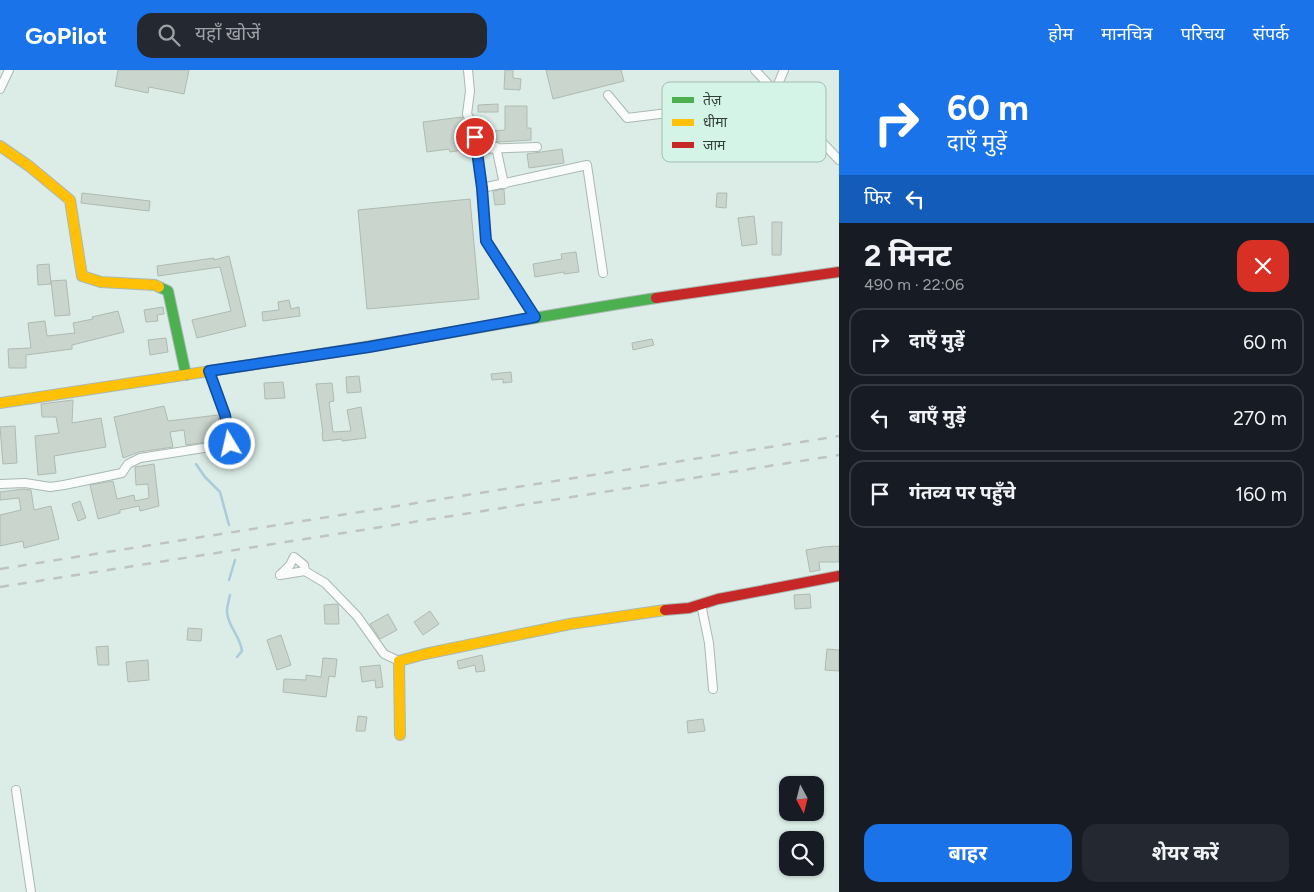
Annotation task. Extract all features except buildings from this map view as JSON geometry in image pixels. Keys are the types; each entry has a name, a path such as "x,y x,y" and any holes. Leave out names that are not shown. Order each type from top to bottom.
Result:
{"street":[{"path":"0,89 9,70"},
{"path":"468,70 470,91 467,114 473,124 477,149 486,241 535,317"},
{"path":"755,70 766,82"},
{"path":"779,82 784,70"},
{"path":"608,95 627,118 662,114"},
{"path":"0,146 70,200 82,276 101,282 155,286 168,291 186,375"},
{"path":"826,146 839,160"},
{"path":"496,147 504,184"},
{"path":"477,149 536,147"},
{"path":"482,188 587,165 603,273"},
{"path":"0,403 369,347 535,317 839,272"},
{"path":"0,484 25,482 50,487 64,485 122,473 128,464 140,458 230,444 225,415 209,371"},
{"path":"305,571 325,583 356,616 384,654 399,661 570,624 638,613 689,608 797,583 839,576"},
{"path":"701,604 709,644 713,689"},
{"path":"399,661 400,735"},
{"path":"16,790 31,892"}],"waterway":[{"path":"196,464 205,477 220,492 229,525"},
{"path":"229,580 235,560"},
{"path":"230,595 227,609 228,616 242,651 237,657"}],"railway":[{"path":"0,569 839,436"},
{"path":"0,587 839,455"}],"traffic: fast":[{"path":"159,287 168,291 186,375"},
{"path":"269,362 656,298"}],"traffic: slow":[{"path":"0,146 29,166 70,200 82,276 101,282 155,285 159,287"},
{"path":"0,403 269,362"},
{"path":"400,735 399,661 570,624 665,610"}],"traffic: jam":[{"path":"656,298 839,272"},
{"path":"665,610 689,608 718,599 839,576"}],"route":[{"path":"230,444 225,415 209,371 369,347 535,317 486,241 482,188 475,137"}]}
